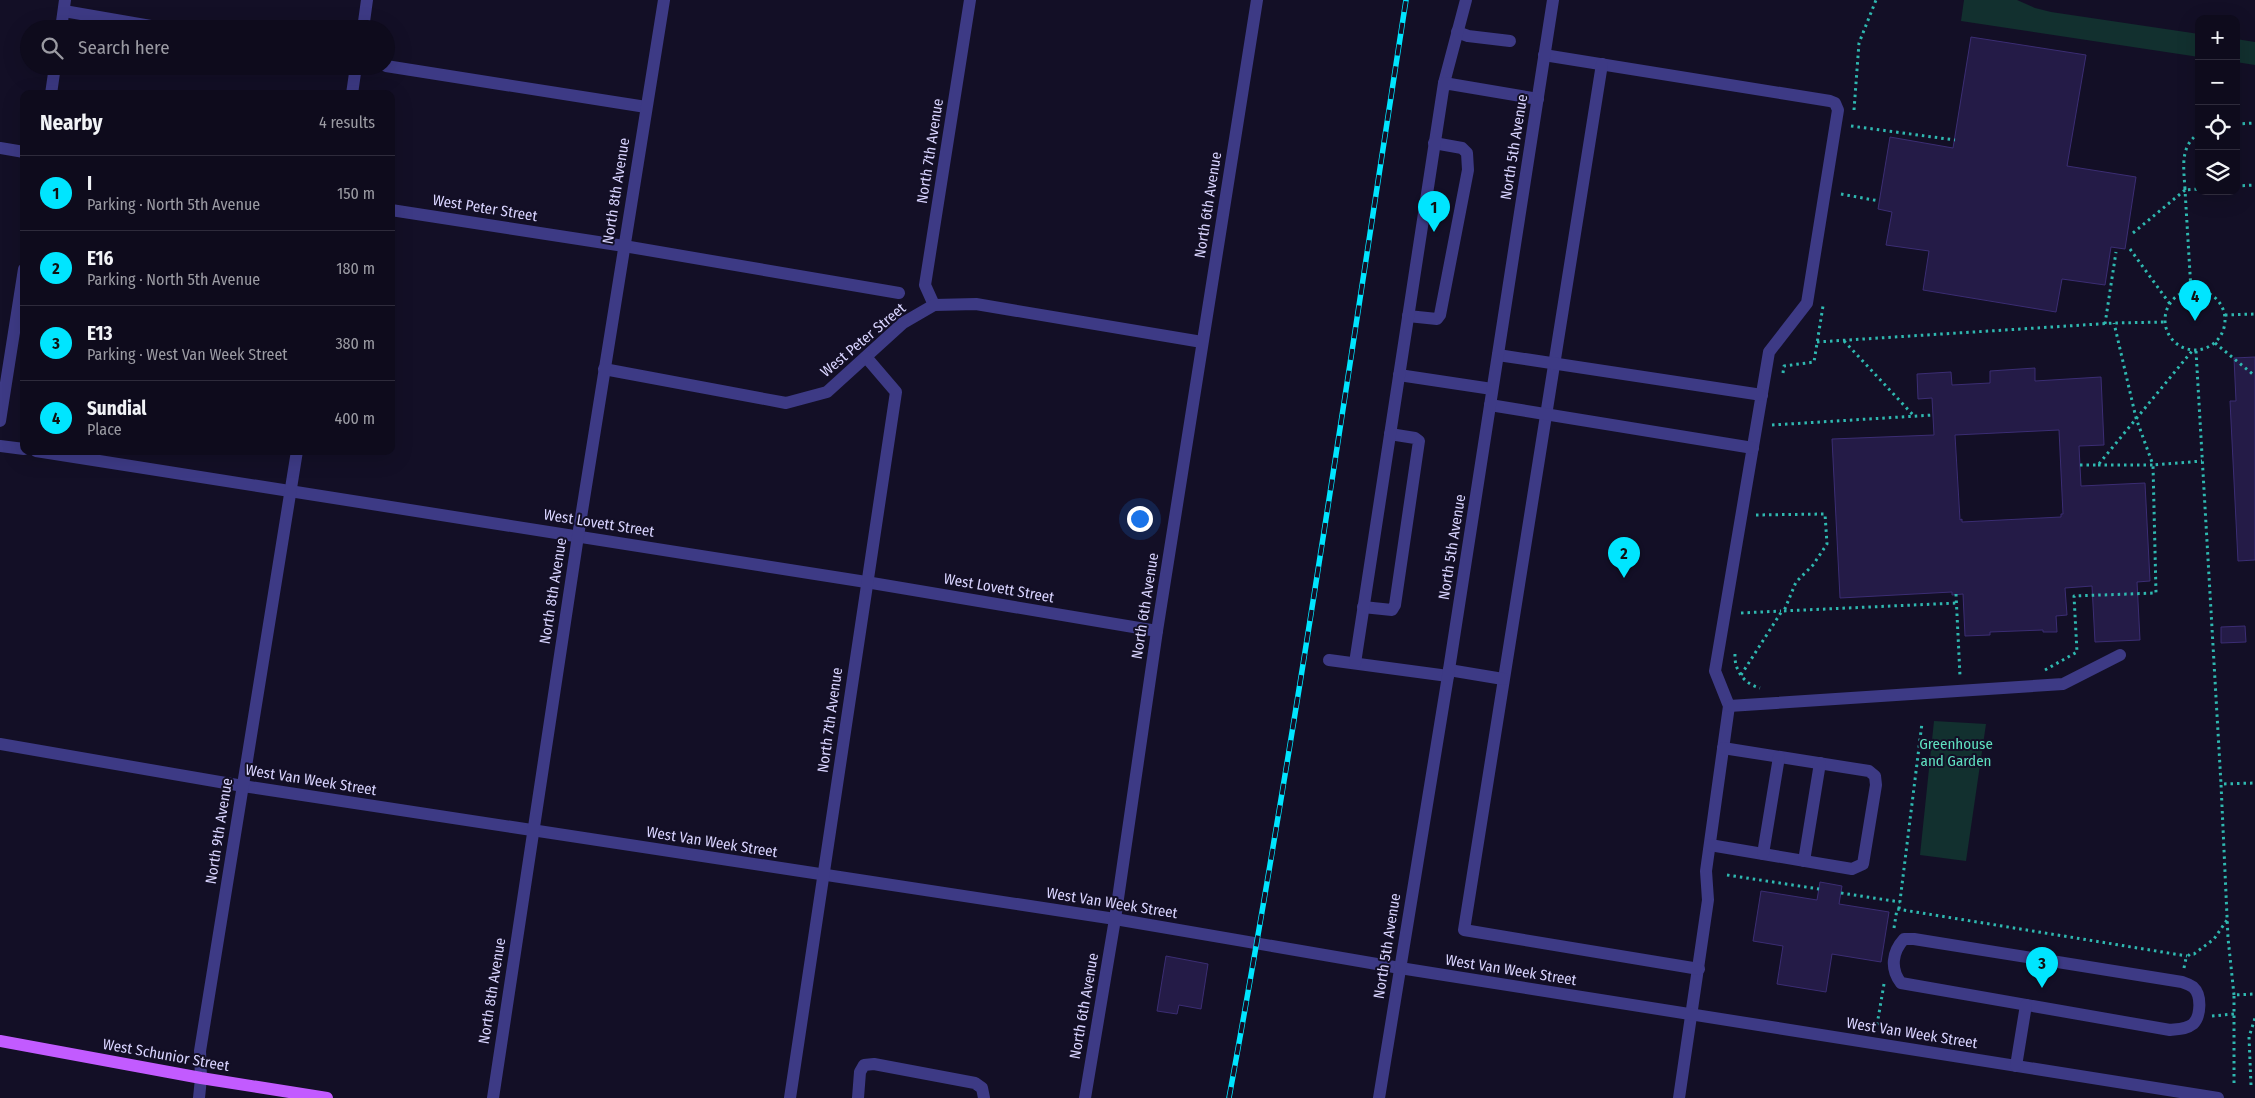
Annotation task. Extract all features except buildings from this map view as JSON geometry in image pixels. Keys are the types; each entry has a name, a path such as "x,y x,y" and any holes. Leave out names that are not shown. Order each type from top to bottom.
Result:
{"main road":[{"name":"West Schunior Street","path":"0,1041 290,1095 326,1098"}],"street":[{"path":"364,20 367,0"},
{"name":"North 8th Avenue","path":"493,1098 604,369 664,0"},
{"name":"North 7th Avenue","path":"934,305 925,285 970,0"},
{"name":"North 6th Avenue","path":"1085,1098 1116,919 1157,631 1257,0"},
{"path":"1354,663 1444,83 1466,0"},
{"name":"North 5th Avenue","path":"1379,1098 1448,673 1553,0"},
{"path":"62,20 64,5 129,20"},
{"path":"1457,32 1468,36 1510,41"},
{"path":"1544,55 1830,101 1837,106 1807,304 1769,352 1716,670 1729,706 1706,871 1708,900 1679,1098"},
{"path":"1602,64 1464,930 1699,969"},
{"path":"395,67 646,107"},
{"path":"52,90 54,75"},
{"path":"353,90 355,75"},
{"path":"1444,83 1538,99"},
{"path":"1408,316 1432,320 1438,319 1440,315 1468,170 1467,153 1462,148 1434,143"},
{"path":"0,148 20,151"},
{"name":"West Peter Street","path":"395,211 624,246 899,293"},
{"path":"0,421 20,295"},
{"name":"West Peter Street","path":"604,369 786,403 827,392 903,323 934,305 976,304 1202,342"},
{"path":"1498,355 1762,395"},
{"name":"North 7th Avenue","path":"790,1098 896,392 866,357"},
{"path":"1399,374 1492,389"},
{"path":"1490,405 1753,448"},
{"path":"1363,607 1385,611 1392,610 1395,605 1419,441 1414,438 1390,434"},
{"path":"0,446 20,448"},
{"name":"West Lovett Street","path":"61,455 866,582 1157,631"},
{"name":"North 9th Avenue","path":"199,1098 202,1078 200,1051 296,455"},
{"path":"1729,706 2063,684 2120,654"},
{"path":"1329,660 1503,679"},
{"name":"West Van Week Street","path":"0,744 242,786 1116,919 1400,968 2218,1098"},
{"path":"1710,845 1852,869 1863,864 1876,785 1875,776 1869,772 1723,748"},
{"path":"1763,854 1779,757"},
{"path":"1804,861 1820,764"},
{"path":"1904,939 1914,939 2182,982 2194,988 2199,1000 2199,1015 2192,1024 2184,1029 2170,1030 2026,1005 1901,983 1895,976 1893,969 1896,947 1904,939"},
{"path":"2016,1066 2026,1005"},
{"path":"858,1098 860,1072 864,1064 874,1064 975,1083 982,1088 984,1098"}],"path":[{"path":"2240,124 2255,123"},
{"path":"1851,126 1954,140"},
{"path":"2191,290 2184,152 2191,138 2195,136"},
{"path":"2240,186 2255,185"},
{"path":"2133,233 2185,190 2195,189"},
{"path":"1841,194 1879,201"},
{"path":"2130,249 2170,304"},
{"path":"2105,324 2116,252"},
{"path":"2098,465 2194,351 2211,347 2219,340 2224,331 2225,315 2219,301 2211,294 2201,290 2191,290 2182,293 2170,304 2165,322 2169,336 2175,343 2194,351"},
{"path":"2225,315 2255,314"},
{"path":"1817,342 2114,323 2165,322"},
{"path":"2041,672 2077,652 2074,596 2156,593 2153,464 2136,418 2114,323"},
{"path":"1844,340 1914,416"},
{"path":"2215,344 2255,376"},
{"path":"2194,351 2234,995 2234,1083"},
{"path":"1770,434 1772,424 1933,415"},
{"path":"2080,465 2202,461"},
{"path":"1755,525 1758,506"},
{"path":"1741,675 1783,611 1796,582 1813,566 1827,544 1825,514 1756,515"},
{"path":"1956,594 1960,676 1969,676"},
{"path":"1741,613 1957,603"},
{"path":"1740,622 1742,606"},
{"path":"1736,648 1734,656 1741,675 1754,686 1765,687"},
{"path":"1899,909 1922,723"},
{"path":"2221,784 2255,783"},
{"path":"1728,875 1819,889"},
{"path":"1841,892 1900,902"},
{"path":"2186,973 2184,972 2187,956 2194,954 2214,939 2228,920"},
{"path":"2234,995 2255,994"},
{"path":"2210,1006 2212,1016 2234,1014"},
{"path":"2251,1085 2249,1037 2255,1018"}],"green space":[{"path":"1964,0 2017,0 2035,8 2051,12 2195,33 2195,56 1961,21"},
{"path":"2240,40 2255,42 2255,65 2240,63"},
{"name":"Greenhouse and Garden","path":"1934,721 1986,724 1966,861 1920,855"}],"railway":[{"path":"1229,1098 1277,824 1406,0"}],"place":[{"name":"I","path":"1434,232"},
{"name":"Sundial","path":"2195,321"},
{"name":"E16","path":"1624,578"},
{"name":"E13","path":"2042,988"}]}
